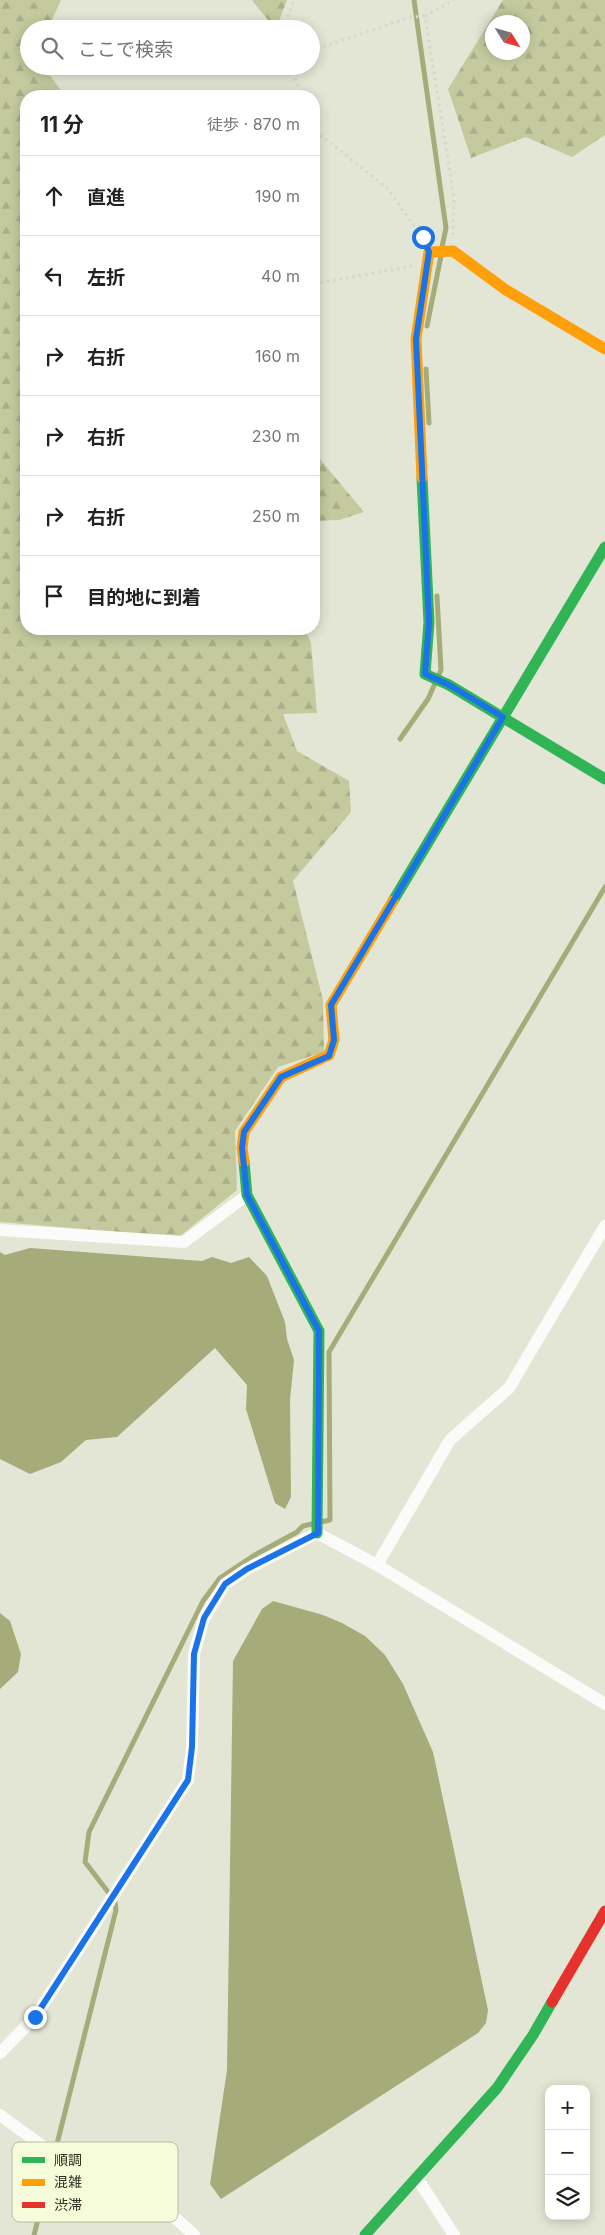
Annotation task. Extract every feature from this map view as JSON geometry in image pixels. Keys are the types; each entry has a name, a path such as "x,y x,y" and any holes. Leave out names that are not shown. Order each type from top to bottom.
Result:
{"street":[{"path":"605,350 506,290 452,251 428,258 416,339 429,622 425,674 449,685 605,779"},
{"path":"318,1533 319,1331 247,1195 242,1148 244,1132 281,1077 329,1056 334,1040 331,1005 605,547"},
{"path":"0,1230 184,1242 247,1195"},
{"path":"377,1565 450,1440 509,1388 605,1226"},
{"path":"318,1533 377,1565 605,1704"},
{"path":"0,2053 35,2017 188,1780 192,1747 194,1654 204,1618 225,1584 247,1569 318,1533"},
{"path":"365,2235 497,2088 533,2035 605,1911"},
{"path":"0,2115 37,2142"},
{"path":"417,2178 454,2235"},
{"path":"178,2220 194,2235"}],"path":[{"path":"286,20 294,0"},
{"path":"320,48 411,17 425,16 454,0"},
{"path":"425,16 454,198 452,251"},
{"path":"294,75 300,90"},
{"path":"320,136 387,188 423,237 428,258 320,283"}],"green space":[{"path":"0,0 61,0 52,20 20,20 20,75 50,75 61,90 20,90 20,635 308,635 311,643 317,713 283,714 297,751 349,781 351,812 293,881 323,1000 324,1052 278,1067 235,1131 237,1190 179,1237 0,1222"},
{"path":"252,0 287,0 279,20 268,20"},
{"path":"503,0 605,0 605,135 572,157 526,137 471,158 448,89 485,29 485,60 530,60 530,15 494,15"},
{"path":"320,459 364,512 339,520 320,521"}],"shaded area":[{"path":"30,1248 202,1261 212,1257 231,1263 249,1257 267,1276 285,1322 287,1339 294,1360 290,1400 291,1497 285,1509 275,1503 246,1409 247,1385 215,1348 117,1437 86,1440 61,1462 30,1474 0,1459 0,1252 5,1255"},
{"path":"273,1601 323,1615 365,1636 385,1655 403,1684 433,1752 488,2010 486,2023 478,2033 221,2199 210,2184 227,2070 233,1661 262,1609"},
{"path":"0,1613 10,1621 21,1654 18,1672 0,1689"}],"waterway":[{"path":"414,0 446,228 442,247"},
{"path":"427,326 441,256"},
{"path":"426,369 429,423"},
{"path":"400,739 428,699 441,670 437,596"},
{"path":"57,2142 116,1910 115,1901 85,1862 89,1832 203,1601 220,1578 253,1556 297,1532 303,1526 330,1520 329,1352 605,887"},
{"path":"34,2235 37,2222"}],"traffic: fast":[{"path":"422,478 429,622 425,674 449,685 605,779"},
{"path":"393,901 605,547"},
{"path":"244,1162 247,1195 319,1331 317,1533"},
{"path":"365,2235 497,2088 533,2035 552,2002"}],"traffic: slow":[{"path":"422,478 416,339 429,252 453,251 506,290 605,349"},
{"path":"244,1162 242,1148 244,1132 281,1077 329,1055 334,1040 331,1005 393,901"}],"traffic: jam":[{"path":"552,2002 605,1911"}],"route":[{"path":"35,2017 188,1780 192,1747 194,1654 204,1618 225,1584 247,1569 318,1533 319,1331 247,1195 242,1148 244,1132 281,1077 329,1056 334,1040 331,1005 503,717 449,685 425,674 429,622 416,339 429,252 423,237"}]}
